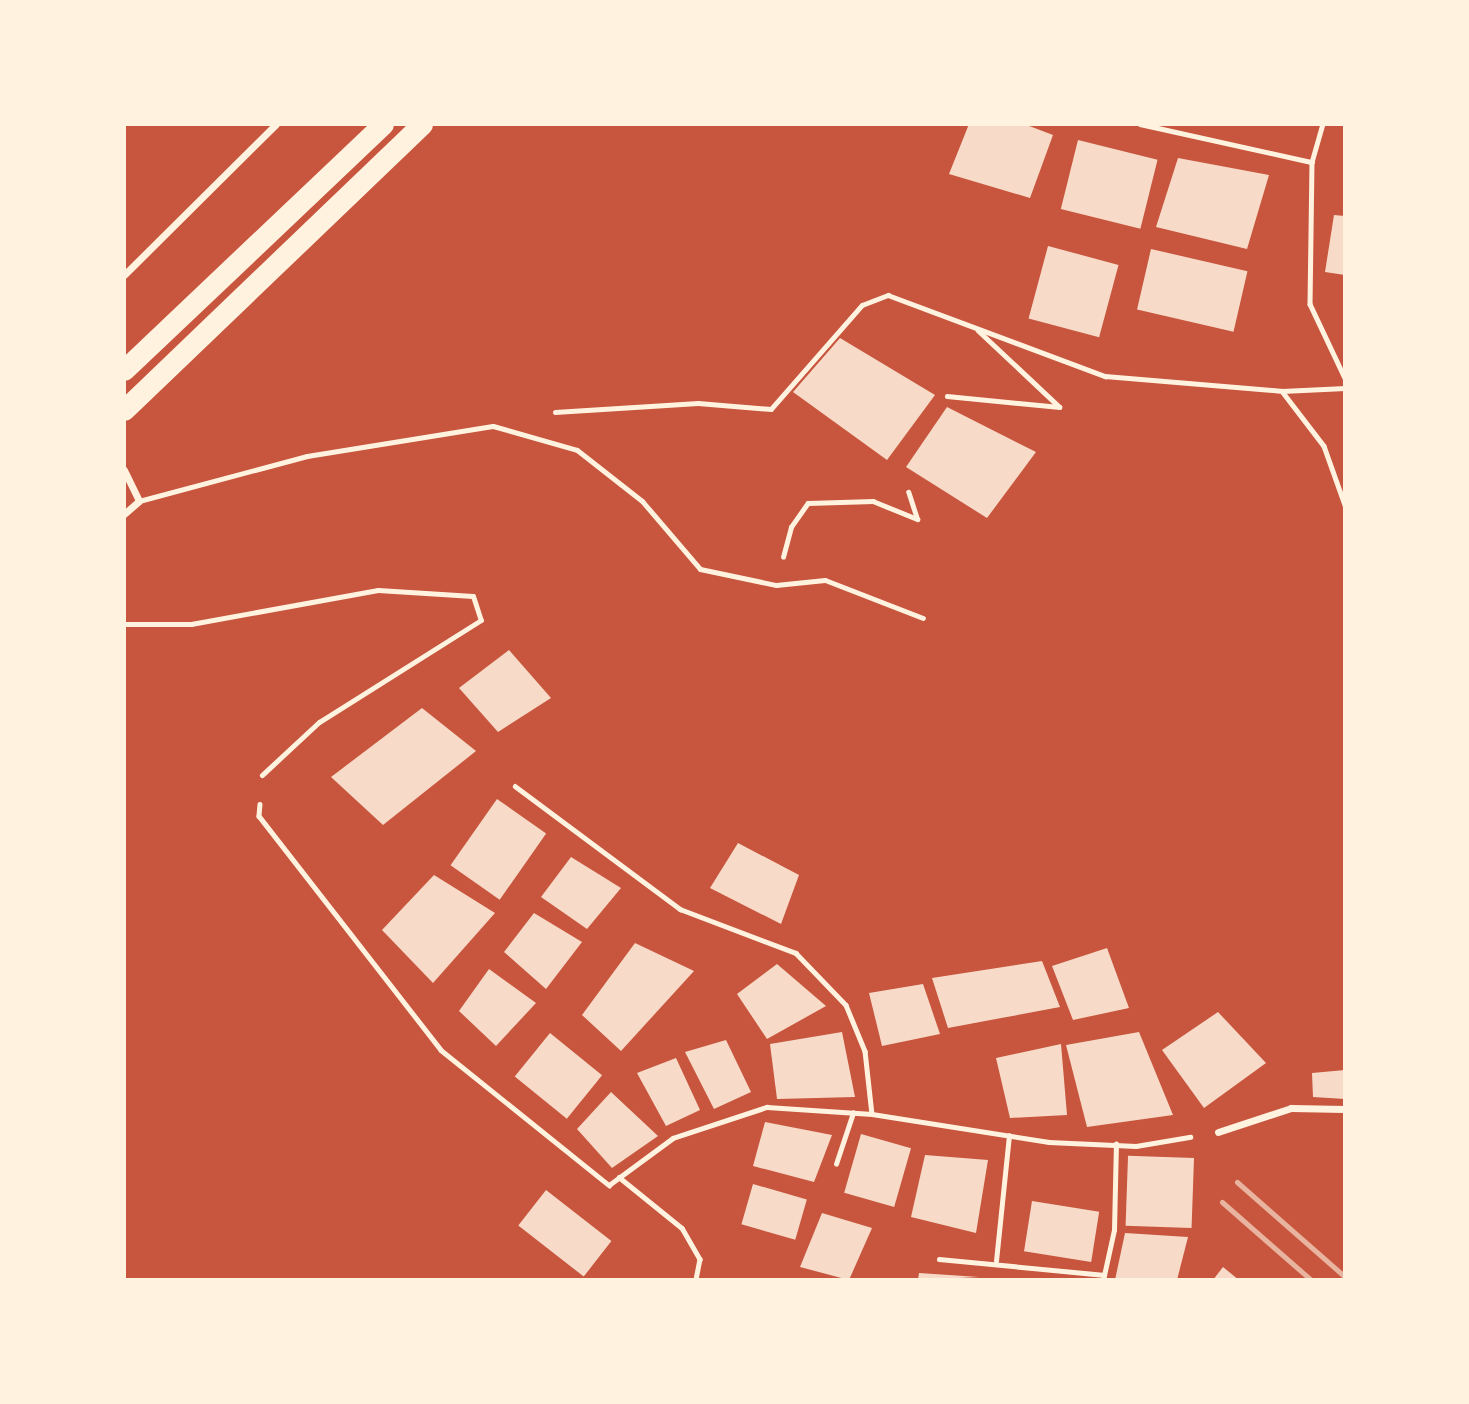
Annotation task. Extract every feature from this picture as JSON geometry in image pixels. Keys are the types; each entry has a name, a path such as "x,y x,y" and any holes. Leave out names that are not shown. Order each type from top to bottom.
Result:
{"highway":[{"path":"124,370 383,124"},
{"path":"124,410 422,124"}],"street":[{"path":"124,275 276,124"},
{"path":"124,514 139,500 125,471"},
{"path":"1218,1132 1291,1108 1345,1109"}],"lane":[{"path":"139,500 307,456 493,426 578,450 642,500 700,569 776,585 825,580 923,618"},
{"path":"124,624 191,624 378,590 473,596 481,620 319,722 262,775"}],"path":[{"path":"1140,124 1312,162"},
{"path":"1323,124 1312,162 1310,304 1345,378"},
{"path":"493,426 548,412 698,403 771,409 862,305 888,295 1105,376 1282,391 1345,388"},
{"path":"947,396 1059,407 975,328"},
{"path":"1282,391 1324,446 1345,505"},
{"path":"776,585 791,527 808,503 873,501 917,519 908,492"},
{"path":"262,775 260,816 441,1049 609,1185 673,1138 724,1117 767,1107 872,1114 1009,1136 1116,1144 1218,1132"},
{"path":"515,786 680,909 796,953 846,1005 865,1051 872,1114"},
{"path":"836,1164 853,1113"},
{"path":"996,1261 1007,1201 1009,1136"},
{"path":"939,1259 996,1261 1104,1278 1114,1230 1116,1144"},
{"path":"619,1177 682,1228 700,1259 696,1280"}],"building":[{"path":"969,124 1024,124 1053,135 1030,198 949,174"},
{"path":"1078,140 1158,160 1140,229 1061,209"},
{"path":"1178,158 1269,175 1247,249 1156,227"},
{"path":"1334,215 1345,216 1345,275 1325,272"},
{"path":"1048,246 1119,265 1099,337 1029,318"},
{"path":"1151,249 1247,271 1234,332 1137,309"},
{"path":"840,338 935,395 887,460 793,392"},
{"path":"947,407 1036,452 987,518 906,467"},
{"path":"509,650 551,698 498,732 459,688"},
{"path":"422,708 476,751 383,825 331,777"},
{"path":"497,799 546,833 500,900 451,865"},
{"path":"738,843 799,875 781,924 710,888"},
{"path":"571,857 621,888 587,929 541,897"},
{"path":"434,875 495,913 433,983 382,930"},
{"path":"534,913 582,942 546,989 504,952"},
{"path":"635,943 694,971 621,1051 582,1015"},
{"path":"1107,948 1129,1008 1073,1020 1052,966"},
{"path":"1042,961 1060,1007 948,1028 932,978"},
{"path":"777,964 826,1006 767,1039 737,994"},
{"path":"489,969 536,1003 496,1046 459,1011"},
{"path":"923,984 940,1034 882,1046 869,993"},
{"path":"1218,1012 1266,1063 1204,1108 1162,1050"},
{"path":"842,1032 855,1097 777,1099 770,1044"},
{"path":"1139,1032 1173,1115 1087,1127 1066,1045"},
{"path":"550,1033 602,1075 567,1119 515,1077"},
{"path":"726,1040 751,1092 714,1109 685,1052"},
{"path":"1061,1044 1067,1115 1010,1118 996,1058"},
{"path":"676,1058 700,1110 666,1126 637,1073"},
{"path":"1345,1070 1345,1099 1313,1097 1312,1073"},
{"path":"611,1092 658,1136 612,1168 577,1129"},
{"path":"765,1122 832,1135 814,1182 753,1166"},
{"path":"861,1134 911,1148 894,1207 844,1193"},
{"path":"925,1155 988,1160 976,1233 911,1217"},
{"path":"1128,1156 1194,1158 1192,1228 1126,1226"},
{"path":"753,1184 807,1199 795,1240 741,1224"},
{"path":"546,1190 611,1241 584,1277 518,1225"},
{"path":"1032,1201 1099,1212 1091,1262 1024,1251"},
{"path":"822,1213 872,1228 849,1280 800,1267"},
{"path":"1125,1233 1188,1237 1177,1280 1115,1280"},
{"path":"1223,1267 1239,1280 1213,1280"},
{"path":"919,1273 979,1277 918,1280"}],"railway":[{"path":"1237,1182 1345,1277"},
{"path":"1222,1202 1311,1280"}]}
